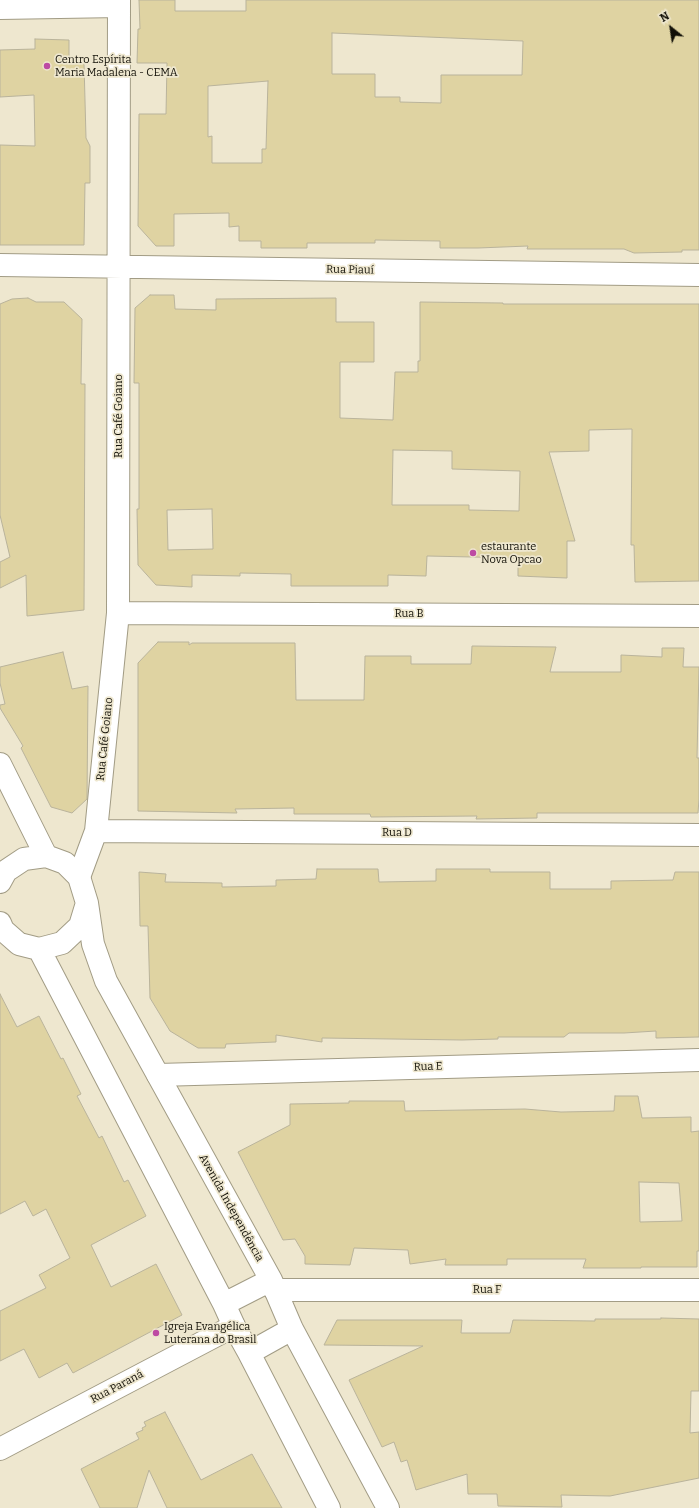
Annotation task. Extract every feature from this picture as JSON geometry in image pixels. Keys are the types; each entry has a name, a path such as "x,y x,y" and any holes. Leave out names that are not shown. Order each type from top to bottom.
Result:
{"street":[{"path":"0,8 119,3"},
{"name":"Rua Café Goiano","path":"79,877 96,831 118,613 119,3"},
{"name":"Rua Piauí","path":"0,265 699,275"},
{"name":"Rua B","path":"118,613 699,616"},
{"path":"0,764 46,856"},
{"name":"Rua D","path":"96,831 699,835"},
{"path":"0,882 6,871 24,859 46,856 65,863 79,877"},
{"name":"Avenida Independência","path":"79,877 87,904 93,944 106,981 273,1285 292,1328 388,1508"},
{"path":"1,928 19,944 39,949 62,943 80,926 87,904"},
{"path":"39,949 329,1508"},
{"name":"Rua E","path":"158,1075 699,1060"},
{"path":"224,1304 273,1285"},
{"name":"Rua F","path":"273,1285 699,1290"},
{"name":"Rua Paraná","path":"0,1449 234,1326"},
{"path":"249,1353 292,1328"}],"building":[{"path":"139,0 175,0 175,11 246,11 246,0 699,0 699,250 682,250 682,252 634,253 624,249 527,249 528,246 440,248 440,241 375,240 375,243 307,243 307,248 261,248 261,241 239,241 239,226 229,227 229,213 174,214 174,246 156,246 138,226 139,114 166,114 167,63 137,63 138,29 140,29","holes":["332,33 523,41 522,75 441,75 441,103 400,102 400,97 375,97 375,74 332,74","268,81 266,149 262,149 262,163 212,163 212,136 208,137 208,86"]},
{"path":"35,39 69,40 69,64 84,63 86,138 90,146 90,183 85,183 84,245 0,245 0,145 35,146 34,95 0,97 0,50 35,49"},
{"path":"150,295 174,295 175,309 216,310 216,299 336,298 336,322 374,322 374,362 340,362 340,418 393,420 395,372 418,372 418,361 420,361 420,302 503,304 699,304 699,581 635,582 634,545 631,545 632,429 589,430 589,451 549,452 575,541 567,541 567,578 518,576 518,558 427,556 426,576 388,575 388,586 291,586 291,574 240,573 240,576 192,575 192,587 156,585 138,565 137,509 139,509 139,383 134,383 135,308","holes":["393,450 452,451 452,469 520,471 519,511 469,510 469,505 392,505","212,509 213,549 168,550 167,510"]},
{"path":"28,298 36,302 64,302 82,319 81,384 85,384 84,610 27,616 26,575 0,588 0,562 10,557 0,515 0,304 12,299"},
{"path":"158,642 189,642 189,645 192,643 295,643 296,700 364,700 365,656 411,656 411,664 471,664 472,646 556,647 550,672 621,672 621,655 662,657 662,648 684,648 683,667 699,667 697,758 699,758 698,813 537,813 537,818 476,819 477,816 371,817 370,814 294,814 294,808 235,809 237,813 138,811 138,663"},
{"path":"63,652 72,689 88,686 87,799 72,813 51,807 21,748 23,746 0,708 0,705 5,704 0,683 0,667"},
{"path":"317,869 378,869 379,882 436,881 436,869 490,869 490,872 550,872 550,889 611,889 611,881 673,880 675,872 699,872 699,1037 656,1038 656,1031 624,1033 569,1033 564,1037 498,1037 498,1039 462,1040 322,1038 322,1042 276,1035 276,1042 226,1044 225,1048 198,1048 170,1031 150,998 148,926 140,926 139,872 166,874 165,882 222,883 222,887 276,886 276,880 316,879"},
{"path":"0,994 17,1027 39,1016 61,1059 63,1058 81,1094 77,1096 99,1138 102,1136 124,1182 128,1180 146,1216 91,1245 111,1287 156,1264 182,1315 73,1373 67,1363 39,1378 24,1349 0,1361 0,1311 46,1288 39,1275 70,1258 46,1209 33,1216 25,1201 0,1214"},
{"path":"615,1096 638,1096 642,1118 691,1117 691,1132 699,1131 699,1251 697,1251 697,1267 583,1268 586,1259 507,1259 507,1265 445,1265 446,1259 410,1264 408,1250 354,1248 350,1265 305,1264 305,1256 295,1239 283,1240 238,1152 290,1125 290,1104 349,1103 349,1101 404,1101 405,1111 525,1109 561,1112 614,1111","holes":["639,1182 679,1183 682,1221 640,1222"]},
{"path":"595,1319 699,1319 699,1391 691,1391 690,1433 699,1432 699,1478 610,1496 561,1495 562,1507 498,1506 497,1494 468,1494 467,1474 416,1490 407,1460 401,1462 394,1442 382,1447 349,1380 423,1346 324,1345 337,1320 462,1320 461,1333 510,1333 513,1320 595,1321"},
{"path":"165,1412 201,1480 252,1454 282,1508 167,1508 149,1470 137,1508 100,1508 81,1469 139,1439 136,1433 143,1430 142,1428 146,1426 144,1422"}],"place":[{"name":"Centro Espírita Maria Madalena - CEMA","path":"47,66"},
{"name":"estaurante Nova Opcao","path":"473,553"},
{"name":"Igreja Evangélica Luterana do Brasil","path":"156,1333"}]}
